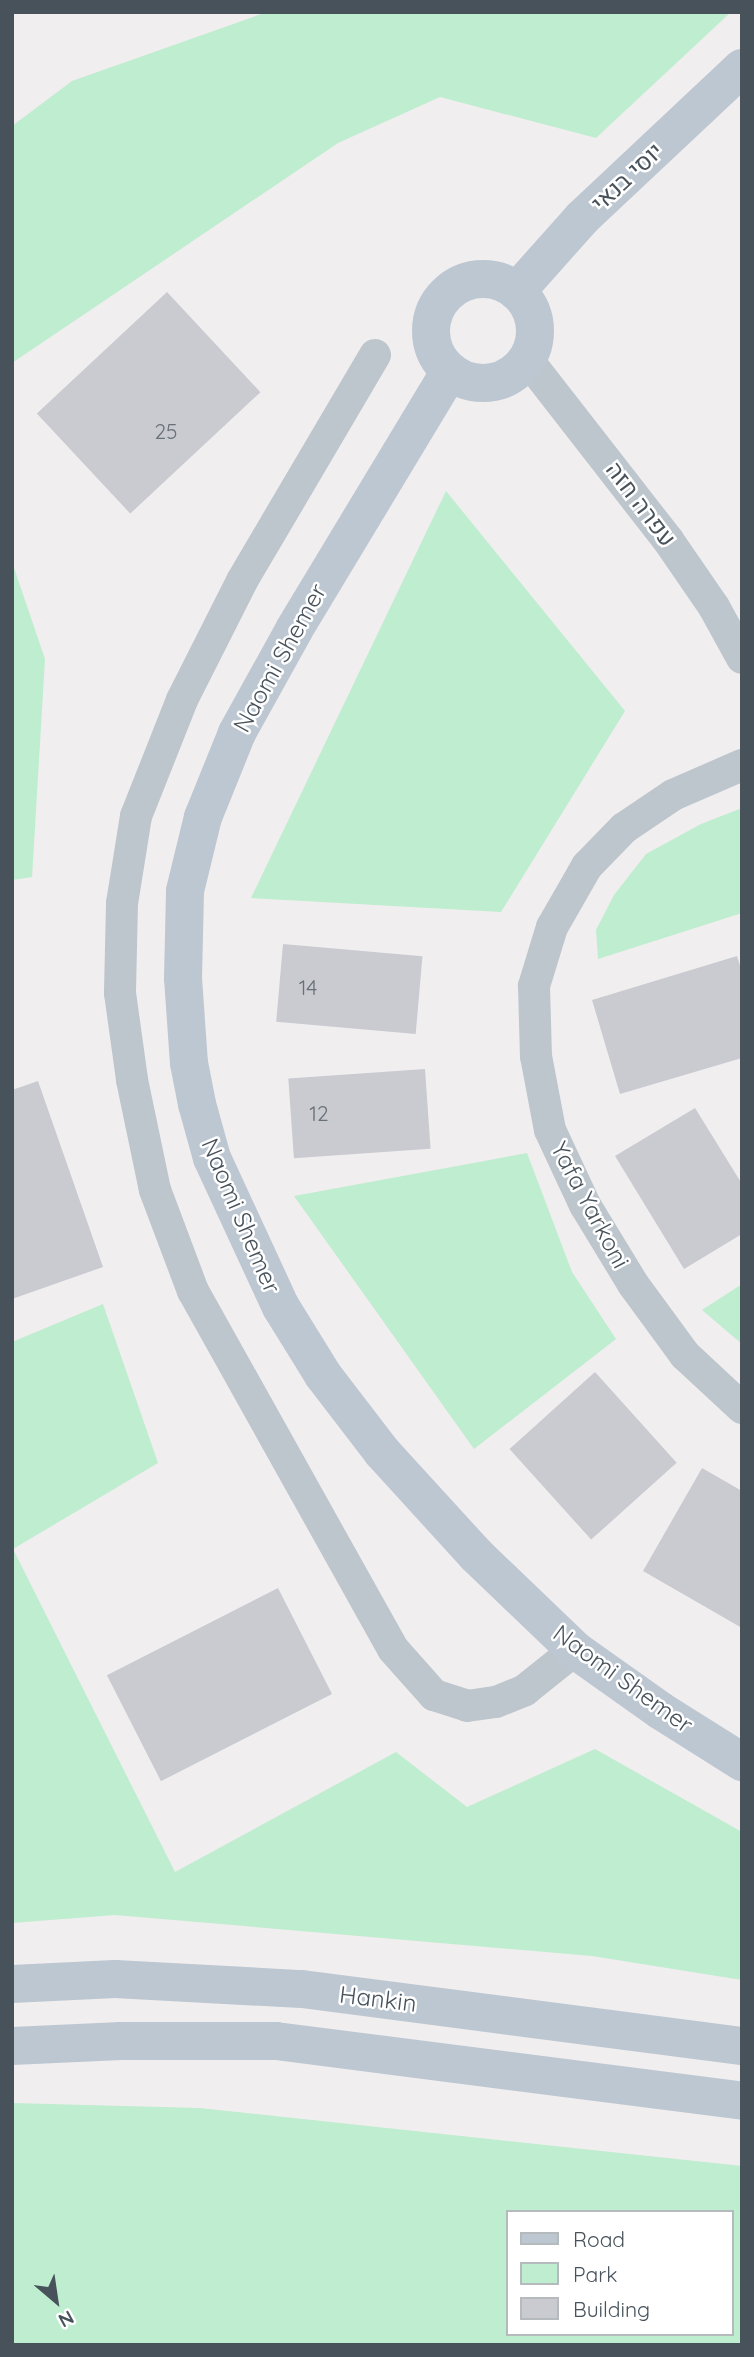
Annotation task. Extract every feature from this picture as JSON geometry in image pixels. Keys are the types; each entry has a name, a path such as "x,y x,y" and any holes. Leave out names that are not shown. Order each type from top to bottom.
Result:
{"street":[{"name":"יוסי בנאי","path":"517,291 582,218 742,68"},
{"path":"487,278 503,282 517,291 530,309 536,330 527,359 515,372 500,380 482,383 465,380 450,371 439,359 432,344 430,327 434,312 443,297 455,286 470,280 487,278"},
{"path":"375,355 242,581 182,700 136,816 122,903 120,993 132,1080 155,1190 193,1291 393,1649 433,1695 467,1706 496,1702 525,1690 575,1650"},
{"name":"עפרה חזה","path":"527,359 668,540 714,607 742,658"},
{"name":"Naomi Shemer","path":"450,371 294,630 237,733 203,817 185,891 183,978 189,1063 212,1158 239,1223 281,1307 323,1375 382,1452 476,1555 575,1650 661,1711 742,1762"},
{"name":"Yafa Yarkoni","path":"742,765 673,795 624,828 587,866 552,927 534,986 536,1056 550,1130 585,1205 633,1284 685,1355 742,1408"},
{"name":"Hankin","path":"12,1984 115,1979 302,1989 742,2046"},
{"path":"12,2046 121,2041 276,2041 742,2101"}],"green space":[{"path":"267,12 731,12 596,138 440,97 338,143 12,363 12,126 72,81"},
{"path":"446,491 625,711 501,912 251,898"},
{"path":"12,562 45,659 32,877 12,880"},
{"path":"742,808 742,913 598,959 596,930 614,895 646,854 701,824"},
{"path":"527,1153 572,1272 616,1339 474,1449 294,1196"},
{"path":"742,1284 742,1344 702,1310"},
{"path":"103,1304 158,1463 13,1549 175,1872 396,1752 467,1807 595,1749 742,1832 742,1980 592,1956 115,1915 12,1923 12,1342"},
{"path":"12,2103 199,2108 742,2166 742,2345 12,2345"}],"building":[{"path":"167,292 260,392 130,514 37,413"},
{"path":"283,944 422,956 416,1034 276,1022"},
{"path":"737,956 742,972 742,1058 620,1094 592,1000"},
{"path":"425,1069 431,1149 294,1158 288,1079"},
{"path":"38,1081 103,1267 12,1299 12,1090"},
{"path":"695,1108 742,1184 742,1234 684,1269 615,1156"},
{"path":"595,1372 677,1463 591,1540 510,1449"},
{"path":"702,1468 742,1491 742,1628 643,1571"},
{"path":"278,1588 332,1694 161,1781 107,1675"}]}
